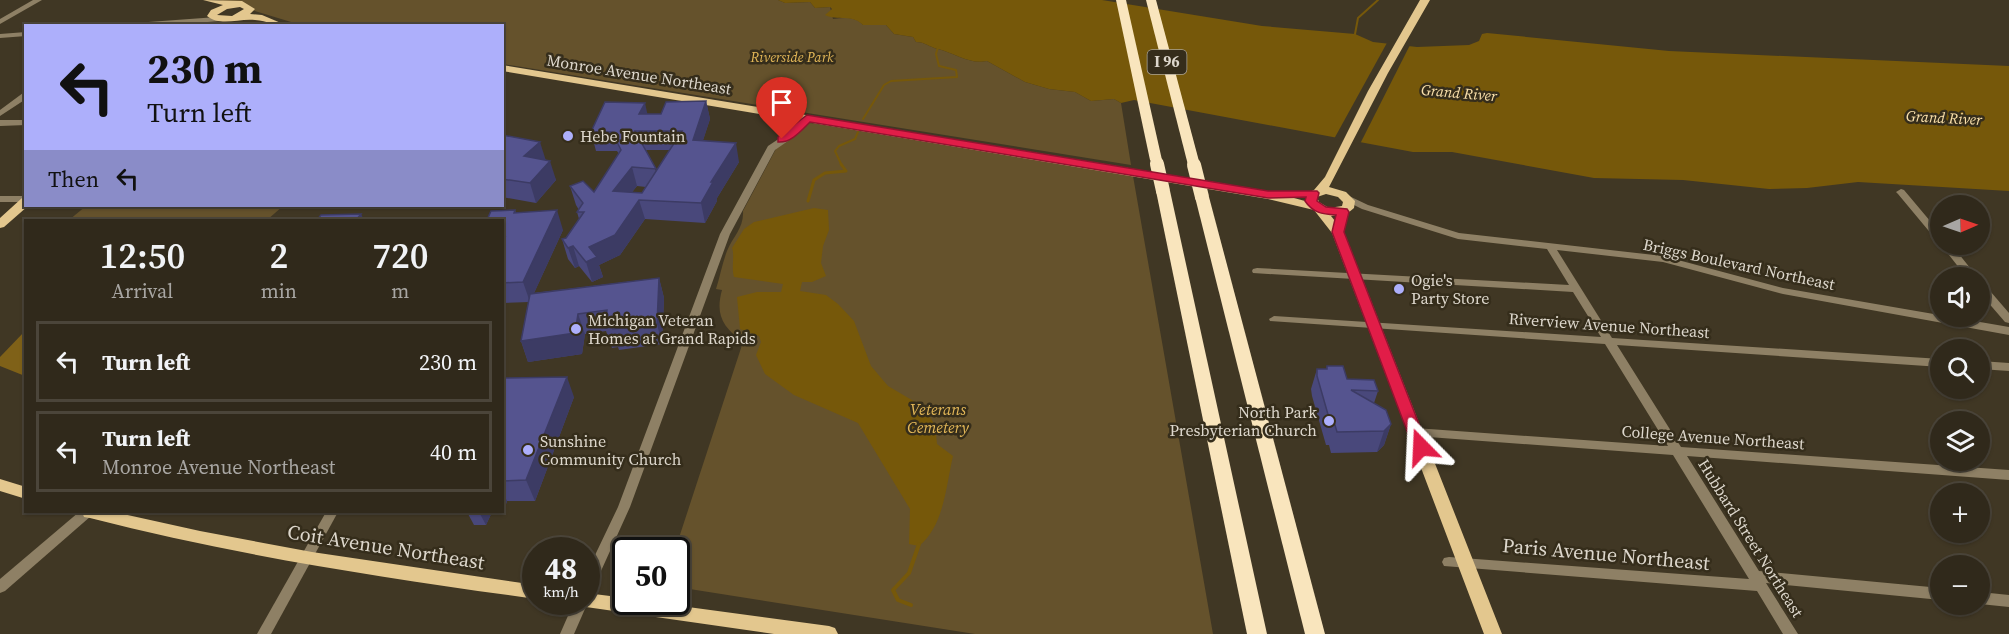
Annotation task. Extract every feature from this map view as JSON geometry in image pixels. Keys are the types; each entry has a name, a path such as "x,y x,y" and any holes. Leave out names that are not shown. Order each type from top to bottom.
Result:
{"highway":[{"name":"I 96","path":"1121,0 1257,634"},
{"name":"I 96","path":"1150,0 1315,634"}],"main road":[{"path":"208,0 246,5 250,9 270,15 281,24"},
{"path":"208,0 216,4 217,19"},
{"path":"1425,0 1401,38 1328,182 1316,192 1311,201 1338,232 1493,634"},
{"path":"217,19 236,4"},
{"path":"237,17 250,9"},
{"path":"217,19 259,17 279,24"},
{"name":"Monroe Avenue Northeast","path":"504,68 1268,195 1318,208 1344,204"},
{"path":"1333,170 1344,204 1338,232"},
{"name":"Monroe Avenue Northeast","path":"1268,195 1332,191 1344,204"},
{"path":"0,224 24,202"},
{"path":"0,485 24,492"},
{"name":"Coit Avenue Northeast","path":"92,513 307,559 522,590"},
{"path":"600,602 829,634"}],"street":[{"path":"0,22 38,0"},
{"path":"145,24 217,19"},
{"path":"0,36 24,34"},
{"path":"0,114 24,96"},
{"path":"600,559 624,507 725,234 771,148 795,132 807,118"},
{"path":"0,123 24,122"},
{"path":"1901,192 1930,227"},
{"path":"0,200 24,200"},
{"name":"Briggs Boulevard Northeast","path":"1344,204 1458,236 1663,260 1783,291 2009,331"},
{"name":"Hubbard Street Northeast","path":"1550,245 1791,634"},
{"path":"1954,255 1964,267"},
{"path":"1257,271 1577,289"},
{"path":"1990,298 2009,320"},
{"name":"Riverview Avenue Northeast","path":"1274,319 1930,362"},
{"path":"1990,366 2009,367"},
{"name":"College Avenue Northeast","path":"1415,432 2009,475"},
{"path":"0,586 87,513"},
{"path":"264,634 331,513"},
{"name":"Paris Avenue Northeast","path":"1449,562 1930,593"},
{"path":"1990,599 2009,601"},
{"path":"567,634 575,615"}],"green space":[{"name":"Riverside Park","path":"219,0 778,0 785,3 810,2 815,8 830,7 833,19 853,19 863,25 886,25 894,34 913,37 916,42 969,60 987,61 1025,82 1049,89 1075,92 1091,101 1114,99 1121,103 1131,165 504,64 504,24 298,24"},
{"name":"Veterans Cemetery","path":"808,123 836,125 1133,176 1213,634 975,634 690,589 690,537 679,537 743,342 730,331 722,320 720,299 722,290 716,289 729,246 740,227 743,211 777,147 797,134"},
{"path":"85,207 282,207 268,219 70,219"}],"shaded area":[{"path":"24,332 24,376 0,366 0,357"}],"water":[{"name":"Grand River","path":"778,0 1102,0 1262,26 1355,34 1373,42 1417,47 1469,45 1479,41 1482,34 1487,33 1669,51 2009,66 2009,191 1858,182 1807,188 1769,189 1683,180 1594,178 1452,152 1413,152 1134,100 1121,103 1114,99 1091,101 1075,92 1049,89 1025,82 987,61 969,60 916,42 913,37 894,34 886,25 863,25 855,20 830,17 825,15 832,9 830,7 815,8 810,2 785,3"},
{"path":"814,208 828,210 829,230 823,246 821,263 826,276 812,282 802,282 800,291 826,295 854,321 871,366 888,386 922,406 935,425 937,444 953,456 939,517 934,528 919,546 909,544 910,509 858,423 794,395 765,374 756,355 761,342 759,336 740,329 737,297 757,292 781,292 783,284 734,277 732,248 744,229 754,222"}],"pier":[{"path":"1388,41 1411,43 1360,144 1334,139"}],"building":[{"path":"706,101 693,140 736,143 711,182 713,182 701,203 639,200 615,235 589,247 597,257 586,262 573,246 568,248 562,239 566,238 584,212 577,212 583,203 570,186 583,181 594,192 621,150 612,132 591,132 605,102 645,103 639,114 661,114 666,102","holes":["635,131 682,131 642,193 613,191 632,167 656,169"]},
{"path":"504,135 540,142 524,156 550,161 530,183 504,179"},
{"path":"515,210 514,213 557,210 523,282 504,283 504,219 487,219 491,211"},
{"path":"361,214 357,219 318,219 321,215"},
{"path":"659,278 657,324 605,328 607,310 578,314 575,333 521,341 530,294"},
{"path":"1327,366 1343,366 1347,379 1374,380 1378,391 1351,390 1386,410 1391,424 1384,431 1337,432 1335,425 1331,425 1317,376 1317,369 1327,369"},
{"path":"567,377 526,480 504,481 504,378"}],"waterway":[{"path":"1355,34 1358,18 1378,0"},
{"path":"863,119 884,85 891,81 957,77 956,70 939,66 936,54 938,47"},
{"path":"841,164 835,151 839,146 855,139 858,132"},
{"path":"808,201 814,180 825,173 846,171 841,164"},
{"path":"911,605 898,600 893,590 909,573 919,544"}],"place":[{"name":"Hebe Fountain","path":"568,136"},
{"name":"Ogie's Party Store","path":"1399,289"},
{"name":"Michigan Veteran Homes at Grand Rapids","path":"576,329"},
{"name":"North Park Presbyterian Church","path":"1329,421"},
{"name":"Sunshine Community Church","path":"528,450"}],"route":[{"path":"782,139 795,132 807,118 1268,195 1313,193 1310,198 1316,207 1323,211 1343,212 1340,215 1338,232 1421,447"}]}
